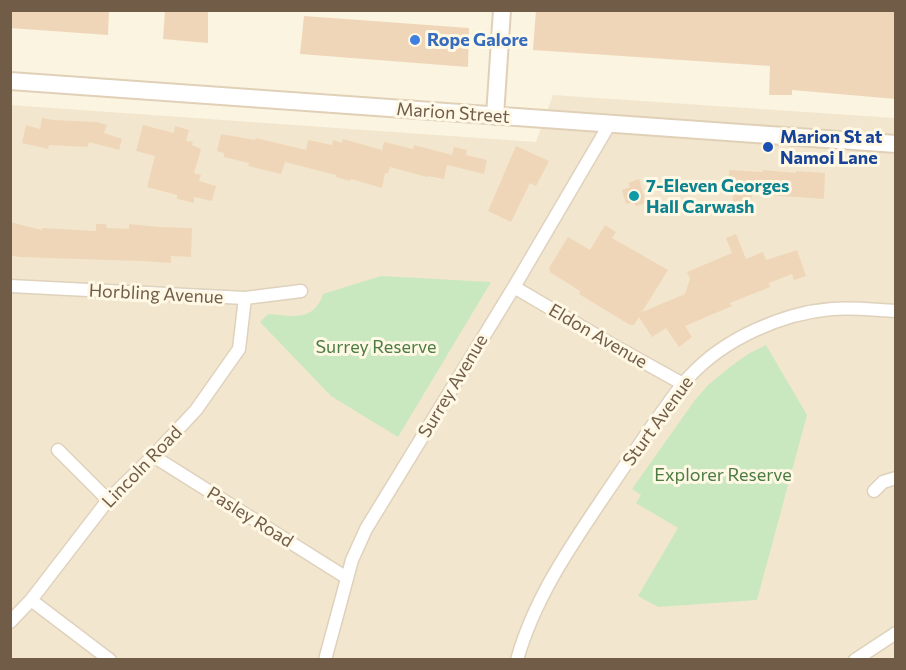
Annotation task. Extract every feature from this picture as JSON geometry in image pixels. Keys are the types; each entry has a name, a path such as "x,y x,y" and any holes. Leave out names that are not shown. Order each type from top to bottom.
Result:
{"main road":[{"path":"495,116 502,10"},
{"name":"Marion Street","path":"10,81 896,144"}],"street":[{"name":"Surrey Avenue","path":"325,660 352,560 366,529 514,287 609,124"},
{"name":"Horbling Avenue","path":"10,286 245,298 301,291"},
{"name":"Eldon Avenue","path":"514,287 683,384"},
{"name":"Lincoln Road","path":"10,622 31,600 108,500 196,410 239,349 245,298"},
{"name":"Sturt Avenue","path":"517,660 527,628 560,562 645,436 690,375 729,345 751,332 783,319 830,309 896,311"},
{"path":"58,450 108,500"},
{"name":"Pasley Road","path":"153,456 347,578"},
{"path":"874,491 883,482 896,478"},
{"path":"31,600 110,660"},
{"path":"855,660 896,633"}],"shaded area":[{"path":"553,95 895,118 895,659 11,659 10,105 536,142"}],"green space":[{"name":"Surrey Reserve","path":"381,276 491,282 398,437 331,396 260,322 268,314 294,316 308,313 319,303 323,294"},
{"name":"Explorer Reserve","path":"766,345 807,415 757,600 658,607 638,596 678,528 636,503 641,495 632,489 708,385 748,354"}],"building":[{"path":"10,10 109,10 108,35 10,28"},
{"path":"165,10 208,10 208,43 163,39"},
{"path":"536,10 896,10 896,99 792,90 792,95 769,95 770,66 533,50"},
{"path":"304,16 469,28 468,67 300,54"},
{"path":"42,118 97,122 107,125 104,133 122,139 119,150 89,142 88,147 49,145 48,149 22,143 26,125 40,129"},
{"path":"143,125 174,133 175,126 189,130 186,141 193,142 192,145 201,149 194,173 201,175 199,181 216,186 212,201 194,197 194,203 177,199 177,195 147,187 155,156 136,151"},
{"path":"221,134 255,140 256,138 306,150 308,140 332,145 333,140 342,143 343,139 382,150 384,142 413,149 414,145 452,155 454,147 467,150 466,155 487,160 484,174 447,165 444,179 390,167 388,173 385,173 382,188 285,162 281,174 248,166 249,163 224,157 224,153 217,151"},
{"path":"516,146 549,161 536,186 530,183 511,222 488,211"},
{"path":"729,170 825,173 824,199 752,194 750,210 732,208 733,192 728,191"},
{"name":"7-Eleven Georges Hall Carwash","path":"639,179 646,203 636,206 634,202 626,204 622,190 630,187 628,183"},
{"path":"10,222 42,230 42,228 96,231 96,224 106,224 107,228 129,229 129,224 192,228 191,257 171,256 171,263 19,257 10,255"},
{"path":"605,225 616,232 612,238 668,270 642,312 685,294 690,279 687,272 732,253 726,238 736,234 746,259 763,252 766,260 797,250 806,276 794,280 792,274 769,283 770,287 730,303 732,306 685,326 692,337 679,347 666,328 652,337 639,317 634,325 630,325 579,294 580,291 550,272 549,268 568,237 590,250"}],"place":[{"name":"Rope Galore","path":"415,40"},
{"name":"Marion St at Namoi Lane","path":"768,147"},
{"name":"7-Eleven Georges Hall Carwash","path":"634,196"}]}
